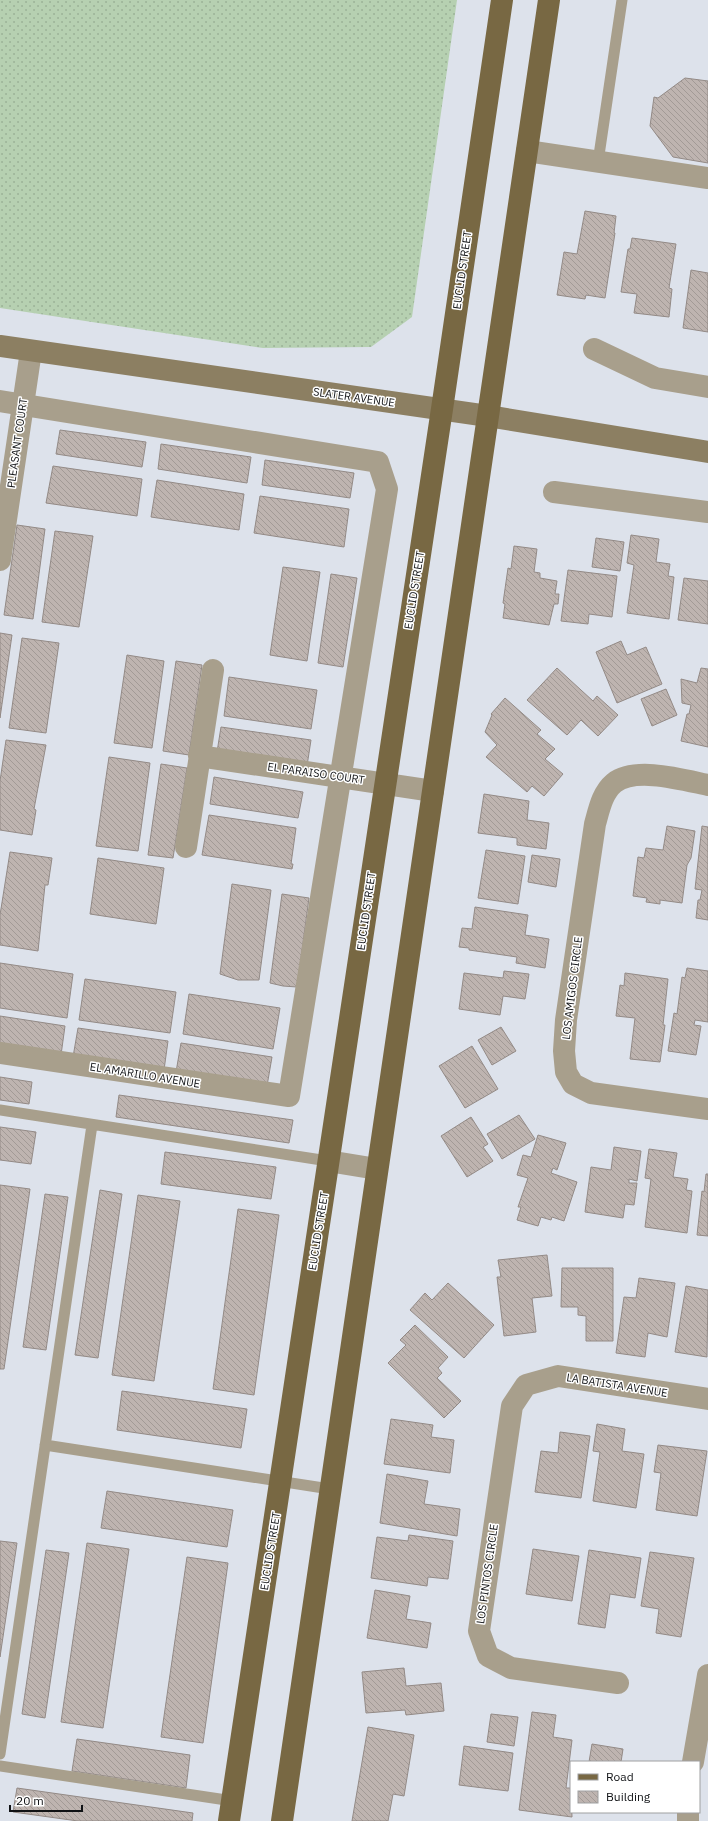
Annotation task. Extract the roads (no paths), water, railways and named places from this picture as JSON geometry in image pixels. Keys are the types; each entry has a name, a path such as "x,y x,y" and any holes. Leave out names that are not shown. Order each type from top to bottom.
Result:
{"main road":[{"name":"EUCLID STREET","path":"231,1811 502,0"},
{"path":"282,1821 549,0"},
{"name":"SLATER AVENUE","path":"0,346 442,409 708,452"}],"street":[{"path":"527,151 708,178"},
{"path":"594,349 655,378 708,387"},
{"name":"PLEASANT COURT","path":"0,560 31,351"},
{"path":"0,401 378,462 387,489 341,776"},
{"path":"554,492 708,512"},
{"path":"186,847 213,670"},
{"name":"EL PARAISO COURT","path":"199,756 341,776 433,791"},
{"name":"LOS AMIGOS CIRCLE","path":"708,785 656,775 633,775 615,783 602,799 595,824 566,1020 564,1051 566,1072 573,1084 592,1093 708,1109"},
{"name":"EL AMARILLO AVENUE","path":"0,1053 289,1096 341,776"},
{"path":"328,1161 377,1168"},
{"name":"LA BATISTA AVENUE","path":"526,1385 558,1376 708,1399"},
{"name":"LOS PINTOS CIRCLE","path":"526,1385 512,1406 479,1631 488,1656 511,1668 618,1683"},
{"path":"693,1761 708,1680"}],"lane":[{"path":"598,162 622,0"},
{"path":"0,1110 328,1161"},
{"path":"0,1754 92,1125"},
{"path":"45,1445 330,1489"},
{"path":"0,1766 231,1811"}]}
